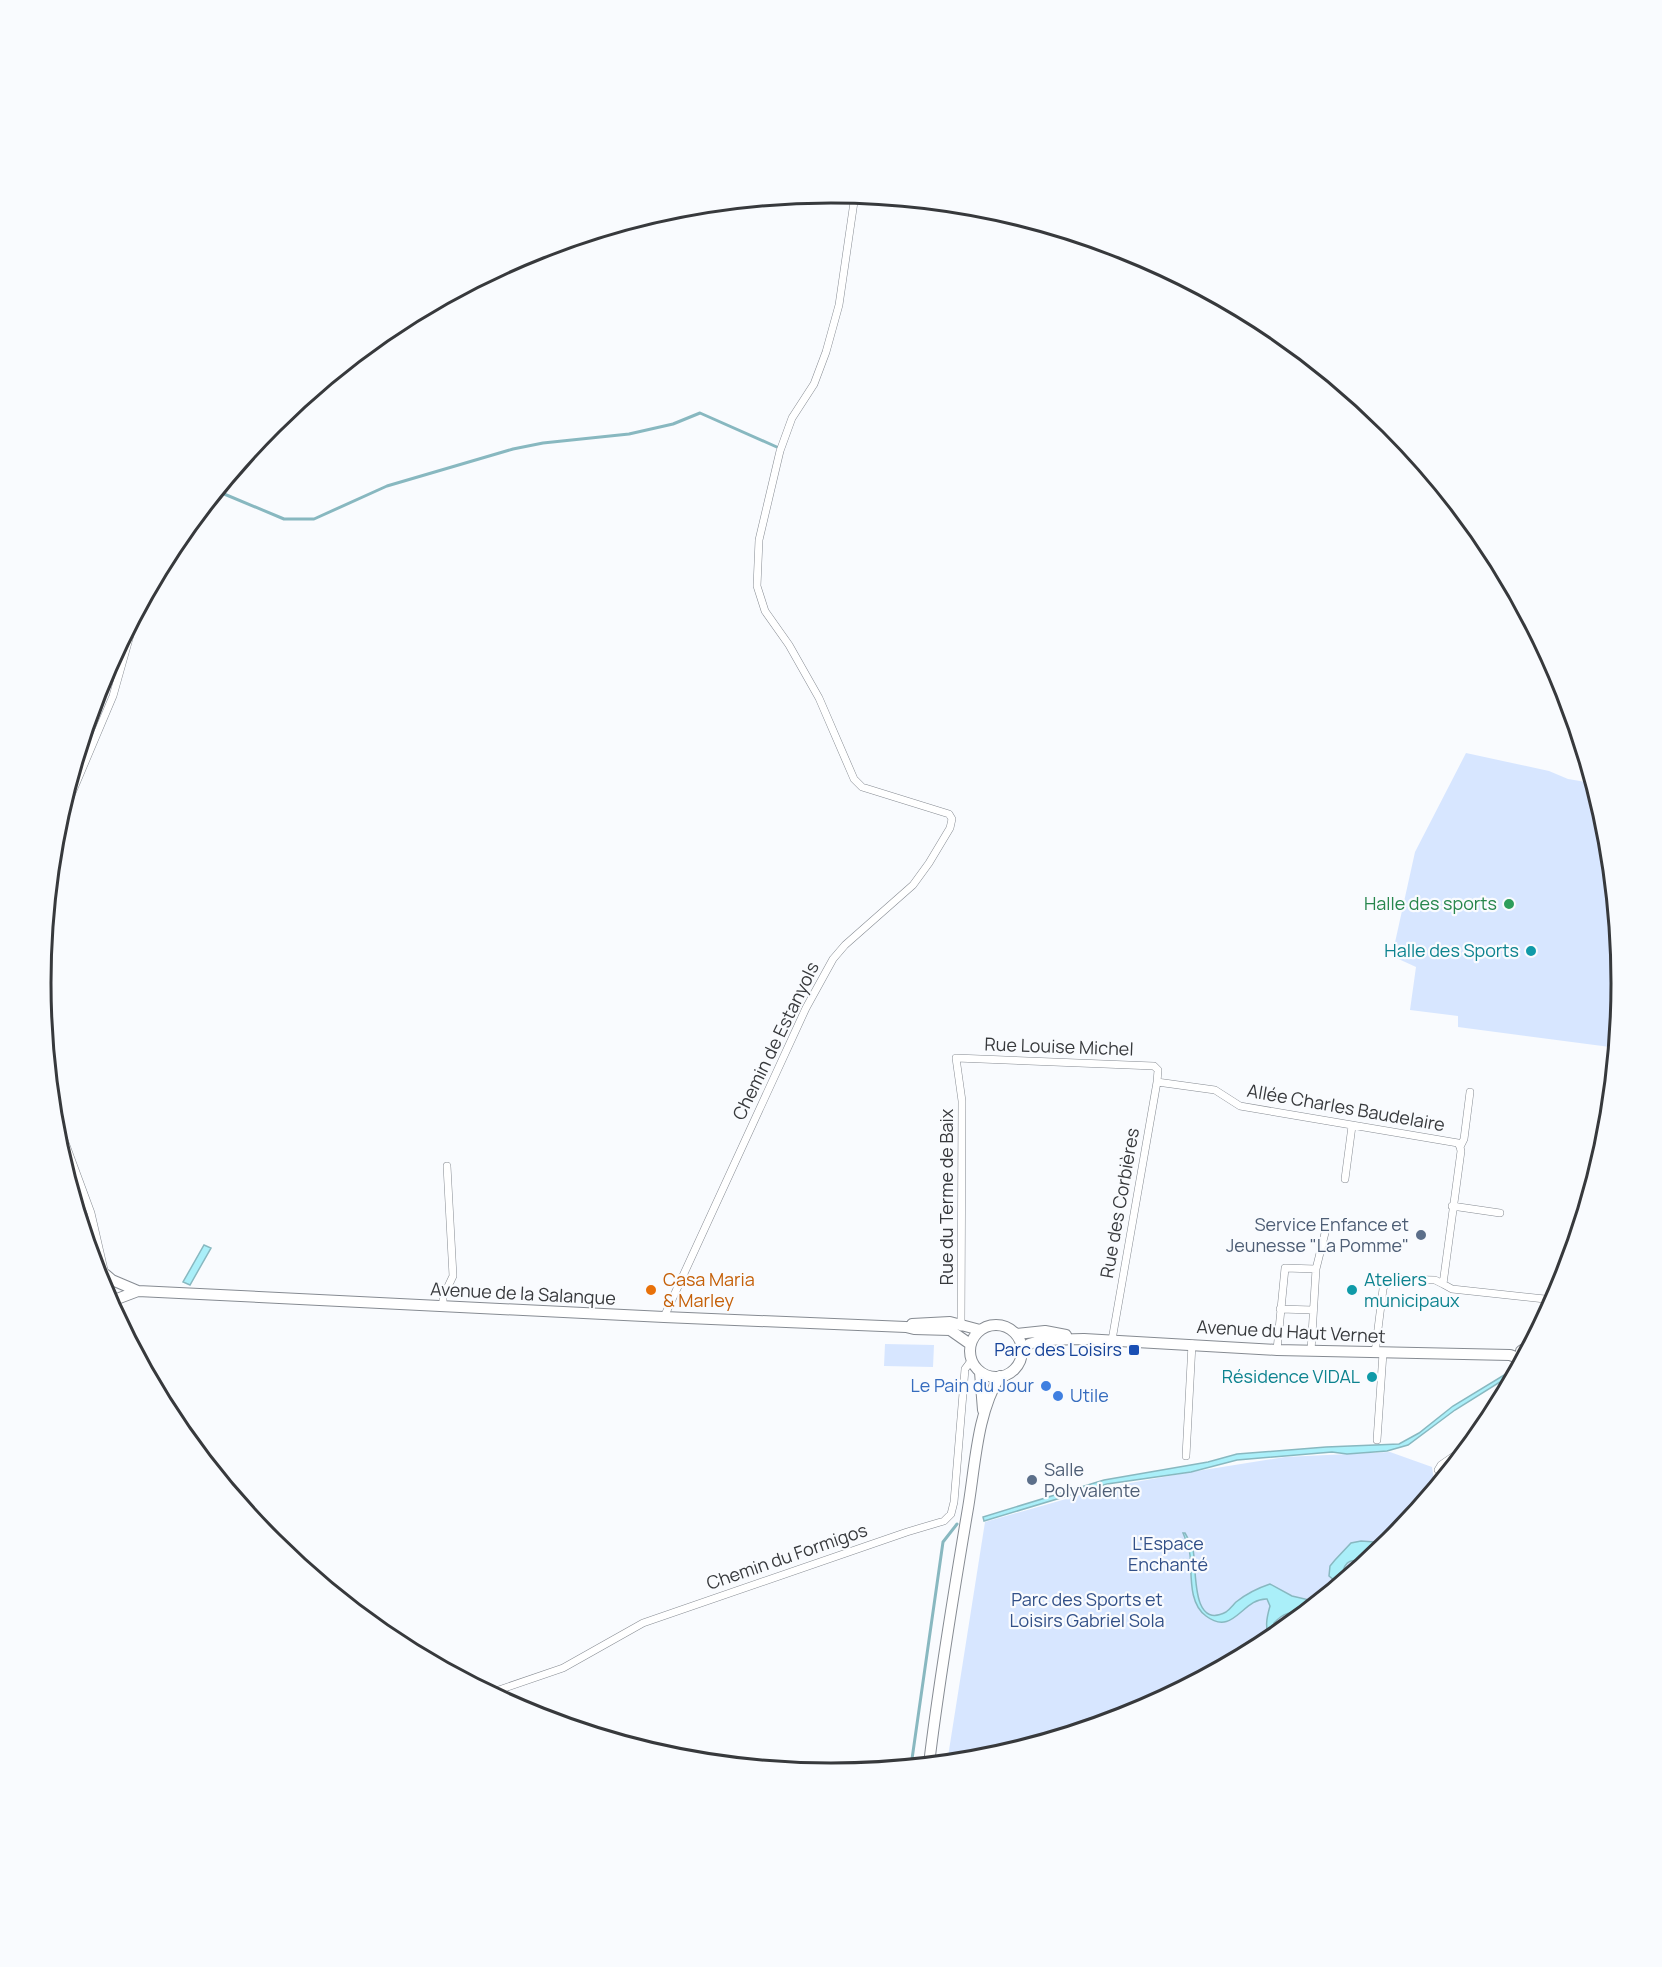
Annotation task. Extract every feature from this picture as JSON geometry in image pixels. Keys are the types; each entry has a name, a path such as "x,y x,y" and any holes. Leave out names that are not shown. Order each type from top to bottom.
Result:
{"main road":[{"path":"108,1276 138,1291"},
{"name":"Avenue de la Salanque","path":"138,1291 906,1327"},
{"path":"118,1299 138,1291"},
{"path":"906,1327 914,1323 930,1322 962,1324 980,1330"},
{"path":"929,1757 983,1416 993,1387 1000,1377 1015,1369 1022,1350 1016,1334 1010,1329 995,1324 980,1330 970,1344 969,1353 971,1361 980,1372 1000,1377"},
{"path":"906,1327 950,1330 970,1344"},
{"name":"Avenue du Haut Vernet","path":"1016,1334 1052,1332 1084,1339"},
{"name":"Avenue du Haut Vernet","path":"1022,1350 1029,1344 1043,1340 1084,1339 1277,1350 1496,1356 1504,1352 1517,1353"},
{"path":"980,1372 983,1416"}],"street":[{"name":"Chemin de Estanyols","path":"664,1317 791,1039 833,959 845,945 913,885 945,837 952,819 950,814 862,788 854,779 819,698 789,645 765,610 757,586 759,540 780,451 792,418 813,384 826,352 839,305 854,204"},
{"path":"81,772 113,696 126,650"},
{"name":"Rue Louise Michel","path":"956,1058 1154,1066 1158,1070"},
{"name":"Rue du Terme de Baix","path":"956,1058 962,1101 962,1324 960,1335"},
{"name":"Rue des Corbières","path":"1112,1340 1158,1070"},
{"name":"Allée Charles Baudelaire","path":"1157,1082 1215,1090 1240,1106 1458,1143 1460,1147"},
{"path":"1443,1284 1460,1147 1464,1139 1470,1092"},
{"path":"1345,1179 1352,1126"},
{"path":"72,1160 92,1213 102,1259"},
{"path":"443,1306 443,1297 453,1276 447,1166"},
{"path":"1452,1206 1500,1213"},
{"path":"1311,1351 1316,1269 1326,1229"},
{"path":"1277,1350 1285,1268 1316,1269"},
{"path":"1377,1440 1379,1353 1383,1289 1387,1279 1435,1280 1452,1289 1544,1299"},
{"path":"1280,1309 1313,1310"},
{"path":"1186,1456 1192,1344"},
{"name":"Chemin du Formigos","path":"500,1689 563,1668 643,1623 944,1521 951,1514 954,1502 965,1369 971,1361"}],"green space":[{"name":"Halle des sports","path":"1466,753 1549,771 1568,779 1584,782 1596,831 1609,932 1611,983 1608,1047 1458,1027 1458,1016 1410,1010 1416,967 1392,956 1415,852"},
{"path":"885,1344 934,1345 933,1367 884,1366"},
{"name":"Parc des Sports et Loisirs Gabriel Sola","path":"1390,1452 1432,1467 1434,1478 1383,1535 1345,1570 1306,1602 1221,1659 1176,1683 1082,1722 1033,1737 948,1755 985,1522 1108,1487 1285,1457"}],"shaded area":[{"path":"204,1245 211,1248 190,1285 183,1282"},
{"path":"1506,1374 1502,1381 1455,1410 1408,1445 1387,1451 1347,1454 1332,1452 1237,1460 1191,1472 1107,1484 984,1521 983,1517 1104,1480 1208,1462 1237,1454 1399,1444 1419,1433 1453,1406"},
{"path":"1183,1533 1193,1550 1198,1594 1206,1612 1214,1615 1226,1612 1244,1596 1270,1584 1292,1596 1309,1600 1281,1617 1267,1630 1270,1606 1267,1599 1251,1604 1231,1620 1216,1621 1206,1616 1196,1604 1187,1544"},
{"path":"1375,1542 1355,1561 1347,1563 1343,1572 1333,1580 1329,1576 1330,1566 1351,1543"}],"waterway":[{"path":"224,494 284,519 314,519 387,486 513,449 543,443 629,434 673,424 700,413 779,448"},
{"path":"912,1759 943,1542 957,1524"}],"place":[{"name":"Halle des sports","path":"1509,904"},
{"name":"Halle des Sports","path":"1531,951"},
{"name":"Service Enfance et Jeunesse \"La Pomme\"","path":"1421,1235"},
{"name":"Casa Maria & Marley","path":"651,1290"},
{"name":"Ateliers municipaux","path":"1352,1290"},
{"name":"Parc des Loisirs","path":"1134,1350"},
{"name":"Résidence VIDAL","path":"1372,1377"},
{"name":"Le Pain du Jour","path":"1046,1386"},
{"name":"Utile","path":"1058,1396"},
{"name":"Salle Polyvalente","path":"1032,1480"}],"park label":[{"name":"L'Espace Enchanté","path":"1168,1554"}]}
